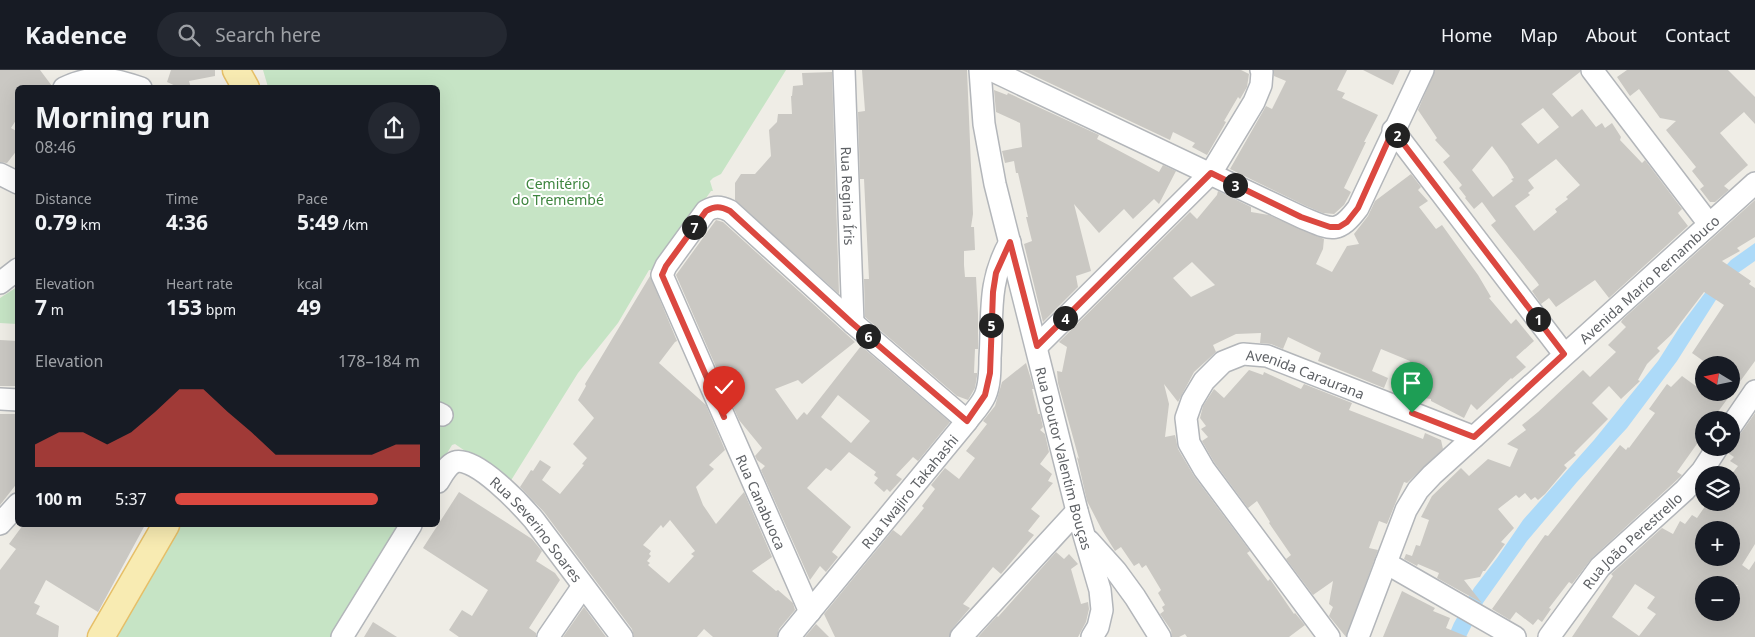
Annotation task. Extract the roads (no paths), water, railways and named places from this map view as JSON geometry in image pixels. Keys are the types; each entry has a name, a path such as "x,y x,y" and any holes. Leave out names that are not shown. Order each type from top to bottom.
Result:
{"main road":[{"path":"236,70 245,85"},
{"path":"246,70 247,85"},
{"path":"102,637 165,527"}],"street":[{"name":"Rua Regina Íris","path":"844,70 852,323"},
{"name":"Rua Doutor Valentim Bouças","path":"980,70 984,124 995,184 1077,511 1100,590 1102,610 1098,627 1092,637"},
{"path":"991,70 1301,217 1330,227 1339,227 1347,222 1358,208 1393,130 1423,70"},
{"path":"1037,346 1211,173 1254,102 1261,85 1261,70"},
{"path":"1592,70 1710,224"},
{"path":"71,85 99,78 118,80 132,85"},
{"path":"1393,130 1564,354"},
{"path":"0,174 15,182"},
{"name":"Avenida Mario Pernambuco","path":"1358,637 1406,510 1418,490 1564,354 1755,183"},
{"name":"Rua Canabuoca","path":"810,612 662,275 666,266 706,211 721,206 730,211 852,323"},
{"name":"Rua Iwajiro Takahashi","path":"789,637 967,421 985,395 990,373 993,292 996,273 1010,242"},
{"path":"0,283 15,272"},
{"path":"852,323 967,421"},
{"name":"Avenida Caraurana","path":"1329,637 1204,469 1189,443 1186,418 1192,401 1204,381 1223,362 1244,354 1267,356 1474,437"},
{"path":"1740,413 1755,391"},
{"path":"0,400 15,400"},
{"name":"Rua João Perestrello","path":"1549,637 1600,567 1685,490 1702,471 1712,456"},
{"name":"Rua Severino Soares","path":"440,479 454,462 462,461 485,474 525,510 622,637"},
{"path":"0,524 15,507"},
{"path":"961,637 1077,511"},
{"path":"342,637 410,527"},
{"path":"1086,539 1116,571 1160,637"},
{"path":"1386,564 1515,637"},
{"path":"548,637 583,586"}],"water":[{"path":"1755,243 1755,261 1735,275 1719,295 1677,361 1627,428 1577,482 1527,541 1483,603 1466,637 1448,637 1474,588 1523,520 1594,440 1658,361 1681,325 1722,270 1731,260"}],"park label":[{"name":"Cemitério do Tremembé","path":"558,192"}]}
